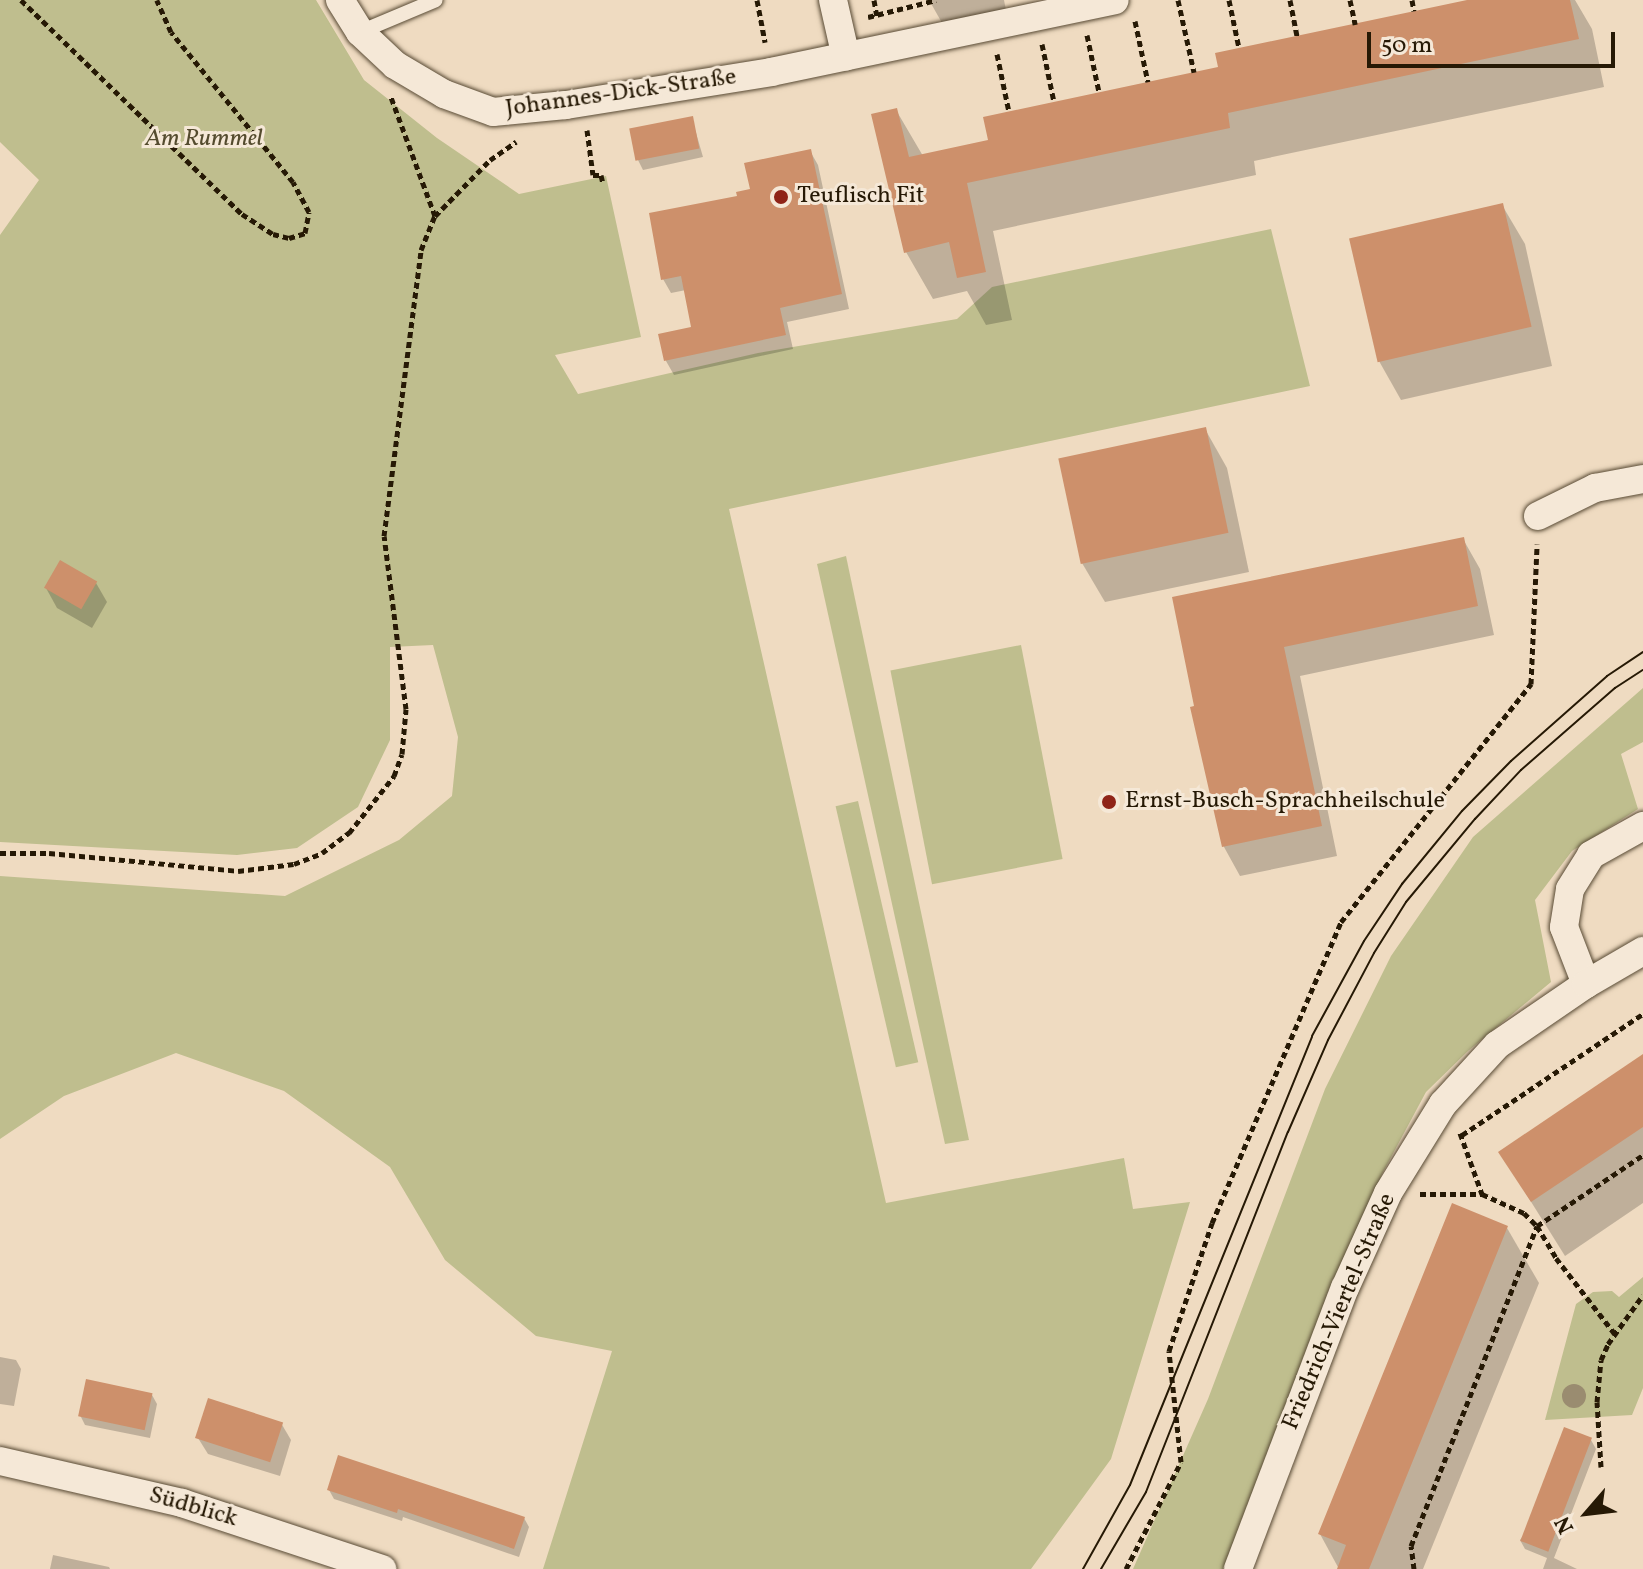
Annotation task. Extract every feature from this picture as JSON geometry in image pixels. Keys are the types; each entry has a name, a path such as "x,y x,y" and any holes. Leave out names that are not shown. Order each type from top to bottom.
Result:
{"street":[{"name":"Johannes-Dick-Straße","path":"340,0 360,32 395,65 444,94 493,112 574,104 771,72 1081,7 1124,7"},
{"path":"833,0 846,57"},
{"path":"1538,516 1595,488 1643,479"},
{"path":"1586,984 1564,927 1570,889 1591,855 1643,826"},
{"name":"Friedrich-Viertel-Straße","path":"1238,1569 1345,1288 1396,1180 1436,1116 1497,1045 1586,984 1643,951"},
{"name":"Südblick","path":"0,1461 182,1503 323,1559 382,1569"}],"lane":[{"path":"360,32 436,0"}],"path":[{"path":"21,0 242,214 273,234 289,238 305,233 309,212 293,182 171,32 157,0"},
{"path":"757,0 771,72"},
{"path":"1178,0 1194,72"},
{"path":"1229,0 1239,48"},
{"path":"1290,0 1297,36"},
{"path":"1350,0 1355,24"},
{"path":"1412,0 1414,11"},
{"path":"1081,7 1099,92"},
{"path":"1124,7 1148,82"},
{"path":"1043,50 1054,102"},
{"path":"998,63 1009,112"},
{"path":"395,65 391,100 435,216"},
{"path":"0,853 49,853 238,871 294,864 322,853 349,833 382,794 402,754 406,709 384,536 421,250 435,216 490,160 574,104 593,175 601,175 603,184"},
{"path":"1126,1569 1181,1462 1169,1351 1212,1223 1341,922 1531,684 1538,516"},
{"path":"1462,1135 1643,1014"},
{"path":"1436,1116 1462,1135 1482,1194"},
{"path":"1414,1569 1411,1546 1537,1226 1643,1155"},
{"path":"1396,1180 1422,1196 1482,1194 1524,1213 1537,1226 1556,1258 1615,1334"},
{"path":"1601,1467 1597,1379 1601,1360 1643,1295"}],"green space":[{"name":"Am Rummel","path":"0,0 316,0 364,80 437,138 519,194 606,176 641,337 555,355 578,394 758,353 957,319 992,287 1271,229 1310,386 729,509 886,1203 1124,1158 1133,1209 1190,1202 1111,1459 1031,1569 543,1569 612,1351 536,1336 445,1260 390,1167 284,1091 176,1053 64,1096 0,1139 0,876 285,896 399,840 452,796 458,737 433,645 390,647 390,740 358,807 297,848 237,855 0,842 0,235 39,180 0,142"},
{"path":"846,556 969,1140 945,1144 817,564"},
{"path":"1021,645 1063,859 932,884 890,670"},
{"path":"1643,688 1643,742 1621,754 1638,809 1572,851 1535,900 1551,982 1468,1051 1426,1092 1382,1174 1224,1569 1133,1569 1208,1399 1325,1089 1391,956 1473,837"},
{"path":"858,801 918,1062 896,1067 836,806"},
{"path":"1643,1277 1643,1388 1632,1415 1545,1420 1576,1304 1593,1292 1612,1291 1619,1297"}],"building":[{"path":"1467,0 1570,0 1579,39 1228,113 1230,128 967,183 986,272 957,278 949,242 904,253 871,114 897,108 909,157 988,140 983,117 1218,67 1215,53"},
{"path":"693,116 699,148 635,161 629,128"},
{"path":"811,149 842,294 780,308 786,335 664,361 658,334 691,327 681,276 661,280 649,213 737,196 736,192 750,189 744,163"},
{"path":"1503,203 1532,327 1378,362 1349,239"},
{"path":"1206,427 1228,533 1081,564 1058,458"},
{"path":"1464,537 1478,606 1284,647 1322,826 1222,847 1190,707 1194,706 1172,597"},
{"path":"60,560 97,582 81,609 44,588"},
{"path":"1643,1054 1643,1127 1531,1202 1498,1152"},
{"path":"1452,1203 1508,1226 1369,1569 1337,1569 1346,1545 1318,1534"},
{"path":"86,1379 153,1393 145,1430 78,1416"},
{"path":"208,1398 283,1422 270,1462 195,1438"},
{"path":"1564,1427 1592,1438 1548,1552 1520,1541"},
{"path":"338,1455 525,1517 514,1549 398,1509 397,1513 327,1490"}],"tram line":[{"path":"1083,1569 1130,1485 1312,1036 1364,941 1402,884 1462,811 1511,761 1607,676 1643,652"},
{"path":"1101,1569 1146,1492 1288,1132 1328,1040 1374,953 1406,902 1475,819 1521,770 1615,688 1643,670"}],"place":[{"name":"Teuflisch Fit","path":"781,197"},
{"name":"Ernst-Busch-Sprachheilschule","path":"1109,802"}]}
